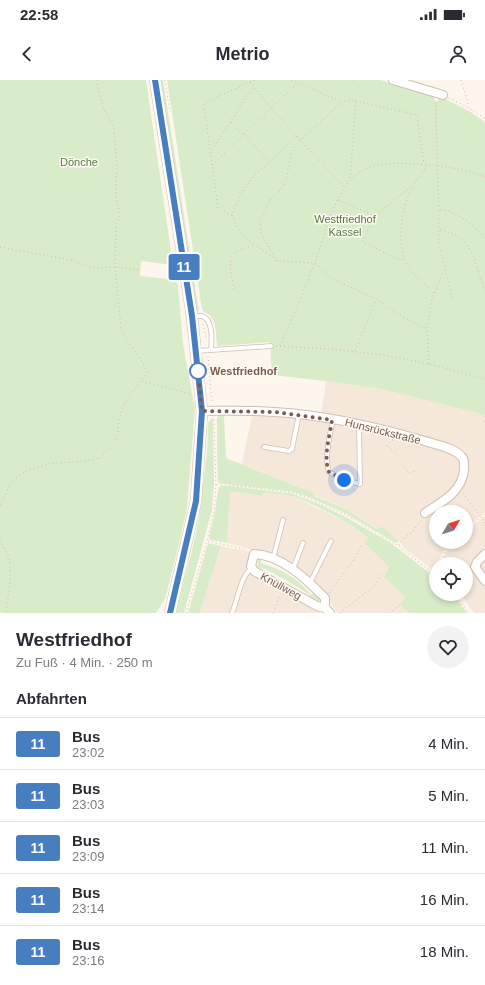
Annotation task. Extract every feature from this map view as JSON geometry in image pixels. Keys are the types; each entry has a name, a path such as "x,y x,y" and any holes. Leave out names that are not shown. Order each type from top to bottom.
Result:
{"main road":[{"path":"155,80 192,316 202,411 196,501 170,613"}],"street":[{"path":"393,80 440,94"},
{"name":"Hunsrückstraße","path":"202,411 252,411 299,414 359,425 454,450 462,456 464,462 464,476 459,488"},
{"path":"425,513 442,502 459,488"},
{"name":"Knüllweg","path":"254,554 279,561 293,569 325,598 327,610 254,571 252,568 254,554"},
{"path":"485,554 477,562 475,567 485,581"}],"lane":[{"path":"192,316 203,316 207,320 210,326 212,341 211,349"},
{"path":"196,351 271,346"},
{"path":"264,447 289,451 292,449 299,414"},
{"path":"332,420 327,449 327,466 329,472 344,480 360,484 359,425"},
{"path":"273,559 283,520"},
{"path":"310,583 330,540"},
{"path":"293,569 303,543"},
{"path":"232,613 245,577 248,571 252,568"}],"path":[{"path":"0,505 13,480 26,471 52,463 79,462 100,458 115,442 122,410 147,372 144,364 124,336 121,328 115,267 116,224 120,216 116,198 117,167 114,128 104,110 96,80"},
{"path":"232,215 221,211 218,208 204,105 206,102 255,80"},
{"path":"291,80 342,102"},
{"path":"461,80 469,108"},
{"path":"250,82 271,108 344,187"},
{"path":"212,165 298,83"},
{"path":"211,151 253,87"},
{"path":"452,298 439,243 437,165 440,94 469,108 485,119"},
{"path":"278,261 260,234 260,220 272,198 281,190 286,182 291,154 302,140 342,102 350,100 356,101 417,115 424,165"},
{"path":"350,180 356,101"},
{"path":"230,122 240,133 244,134 269,162"},
{"path":"297,136 252,178 240,196 232,215 243,236 278,261 315,263 331,278 376,299 401,316 427,329"},
{"path":"280,346 315,263 325,228 337,200 344,187 350,180 369,168 388,164 437,165 467,171 485,177"},
{"path":"428,165 413,186 406,202 400,231 404,259 414,274 434,293"},
{"path":"404,259 398,259 362,241 375,216 413,186"},
{"path":"337,200 375,216"},
{"path":"439,209 450,211 466,220 485,238"},
{"path":"439,230 449,231 461,238 471,250 485,290"},
{"path":"234,289 230,262 233,255 238,251 254,245"},
{"path":"0,247 71,260 93,268 115,267 141,270"},
{"path":"429,364 427,329 434,293 445,271"},
{"path":"355,352 376,299"},
{"path":"271,346 384,355 429,364 485,379"},
{"path":"141,381 194,395"},
{"path":"394,434 393,440 387,446 397,455"},
{"path":"404,467 410,474 415,470"},
{"path":"216,485 231,485 294,493 310,498 345,514 399,546 429,570"},
{"path":"459,488 485,524"},
{"path":"399,546 403,539 413,531 425,513"},
{"path":"473,524 485,514"},
{"path":"207,540 251,551 254,554"},
{"path":"0,541 8,554 9,562 10,576 6,613"},
{"path":"325,598 355,558 361,546"},
{"path":"340,613 374,586 382,574"},
{"path":"273,613 283,587"},
{"path":"460,601 468,613"},
{"path":"389,613 400,605"}],"shaded area":[{"path":"326,381 381,389 485,415 485,512 473,522 473,505 429,505 429,549 445,549 440,557 429,557 429,567 404,548 399,541 381,526 378,529 346,509 314,495 314,493 242,464 252,415 297,418 320,422"},
{"path":"230,491 262,496 263,493 293,496 342,520 371,537 365,544 389,567 385,577 405,597 400,605 410,613 337,613 327,596 313,581 295,567 275,556 227,543"},
{"path":"485,516 485,613 474,613 466,601 473,601 473,557 444,557 448,549 473,549 473,526"},
{"path":"221,546 250,552 246,571 316,608 320,613 200,613"}],"green space":[{"name":"Dönche","path":"0,80 146,80 173,265 141,261 140,276 175,280 178,285 183,344 195,409 187,508 165,599 156,613 0,613"},
{"path":"159,80 163,80 199,312 196,309"},
{"name":"Westfriedhof Kassel","path":"167,80 380,80 434,96 434,100 438,102 439,97 445,99 474,114 485,122 485,415 381,389 272,375 270,342 217,346 215,324 210,315 202,309"},
{"path":"224,416 226,458 314,493 314,496 346,509 377,529 381,526 399,541 396,543 345,513 294,492 218,483 217,417"},
{"path":"213,417 214,485 212,510 184,613 176,613 195,538 201,506 207,451 208,423"},
{"path":"231,486 293,494 344,516 391,543 429,573 429,601 458,601 467,613 410,613 400,605 405,597 384,577 389,567 364,543 368,538 363,533 331,514 291,496 263,493 262,496 230,491 227,543 210,540 209,537 219,487"},
{"path":"208,543 221,546 200,613 188,613"},
{"path":"259,558 261,558 261,563 289,575 301,584 311,595 315,592 322,600 318,604 307,598 310,595 261,567 259,572 257,569"}],"bus line":[{"name":"11","path":"155,80 192,316 201,390 202,411 196,501 170,613"}],"place":[{"name":"Westfriedhof","path":"198,371"}],"route":[{"path":"198,371 202,411 276,412 299,414 332,420 327,449 327,466 329,472 344,480"}]}
